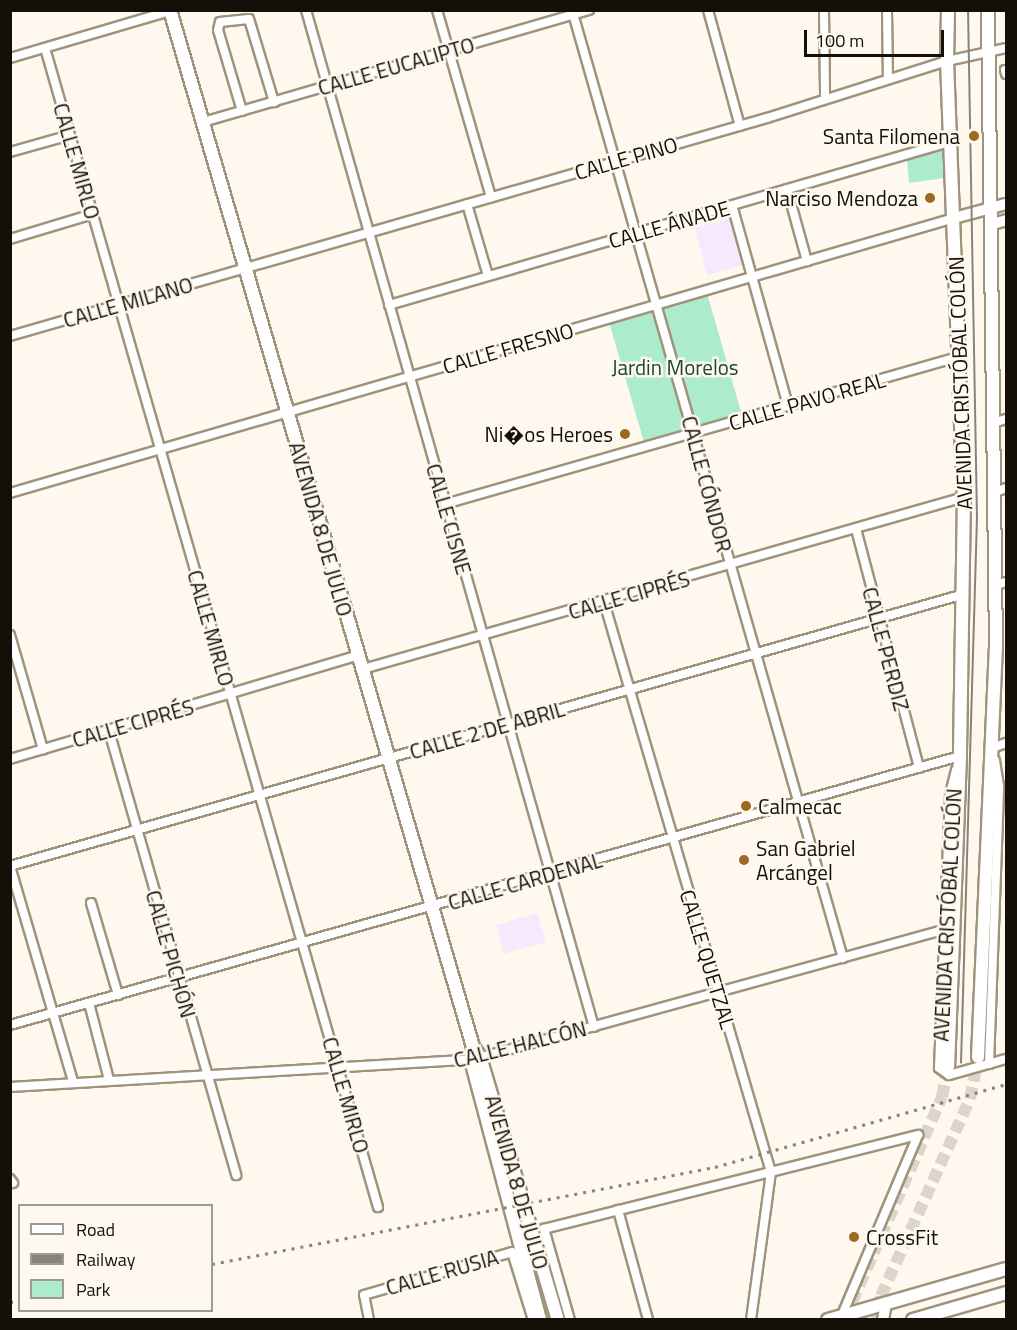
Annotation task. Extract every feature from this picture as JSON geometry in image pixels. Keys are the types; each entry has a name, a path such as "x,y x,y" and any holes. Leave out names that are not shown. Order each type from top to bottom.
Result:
{"main road":[{"name":"AVENIDA CRISTÓBAL COLÓN","path":"945,1070 960,756 964,594 961,357 949,142 948,10"},
{"name":"AVENIDA CRISTÓBAL COLÓN","path":"984,1061 992,746 1001,583 1001,490 993,423 993,224 988,10"},
{"name":"AVENIDA 8 DE JULIO","path":"170,11 475,1055 558,1320"},
{"name":"CALLE FRESNO","path":"954,218 1006,204"},
{"path":"993,224 1006,220"},
{"name":"AVENIDA 8 DE JULIO","path":"475,1055 540,1320"},
{"path":"828,1320 1006,1269"},
{"path":"913,1320 1006,1293"},
{"path":"883,1320 886,1303"}],"street":[{"name":"CALLE CISNE","path":"306,10 594,1027"},
{"path":"437,10 491,197"},
{"name":"CALLE EUCALIPTO","path":"203,122 589,10"},
{"path":"708,10 740,126"},
{"path":"824,10 825,98"},
{"path":"887,10 888,79"},
{"path":"10,58 170,11"},
{"name":"CALLE CÓNDOR","path":"573,13 694,433 729,566 843,958"},
{"path":"242,111 218,30 220,22 249,19 274,102"},
{"name":"CALLE MIRLO","path":"45,48 378,1207"},
{"name":"CALLE PINO","path":"246,268 740,126 947,61 1006,48"},
{"path":"10,152 70,135"},
{"name":"CALLE ÁNADE","path":"389,305 949,142"},
{"path":"787,189 807,261"},
{"path":"467,204 488,276"},
{"path":"732,205 788,406"},
{"path":"10,238 93,214"},
{"name":"CALLE FRESNO","path":"10,493 954,218"},
{"name":"CALLE MILANO","path":"10,336 246,268"},
{"name":"CALLE PAVO REAL","path":"445,504 961,357"},
{"path":"993,423 1006,419"},
{"name":"CALLE CIPRÉS","path":"363,669 964,497"},
{"name":"CALLE PERDIZ","path":"856,529 877,620 919,768"},
{"name":"CALLE 2 DE ABRIL","path":"10,866 964,594"},
{"name":"CALLE QUETZAL","path":"603,602 771,1172 751,1320"},
{"path":"10,635 43,749"},
{"name":"CALLE CIPRÉS","path":"10,759 358,655"},
{"name":"CALLE PICHÓN","path":"109,731 236,1175"},
{"path":"992,746 1006,743"},
{"name":"CALLE CARDENAL","path":"10,1025 799,804 960,756"},
{"name":"AVENIDA CRISTÓBAL COLÓN","path":"945,1070 939,1068 950,794 960,756"},
{"path":"10,866 73,1082"},
{"path":"92,903 118,995"},
{"name":"CALLE HALCÓN","path":"10,1087 339,1069 475,1055 594,1027 946,929"},
{"path":"88,1003 109,1080"},
{"path":"945,1070 984,1061 1006,1059"},
{"path":"570,1320 544,1229 918,1135 842,1317"},
{"path":"618,1210 648,1320"},
{"name":"CALLE RUSIA","path":"369,1320 364,1295 512,1252 533,1320"}],"shaded area":[{"path":"734,217 747,264 707,275 695,228"},
{"path":"537,913 546,942 504,954 496,925"}],"green space":[{"path":"943,150 945,178 909,183 907,159"},
{"name":"Jardin Morelos","path":"707,293 742,415 644,442 609,322"}],"tunnel":[{"path":"877,1320 881,1296 970,1099 978,1057"},
{"path":"850,1320 852,1302 942,1097 948,1067"}],"tram line":[{"path":"961,1063 977,519 968,10"}],"railway":[{"path":"213,1264 715,1167 1006,1084"},
{"path":"10,1302 18,1301"}],"place":[{"name":"Santa Filomena","path":"974,136"},
{"name":"Narciso Mendoza","path":"930,198"},
{"name":"Ni�os Heroes","path":"625,434"},
{"name":"Calmecac","path":"746,806"},
{"name":"San Gabriel Arcángel","path":"744,860"},
{"name":"CrossFit","path":"854,1237"}]}
